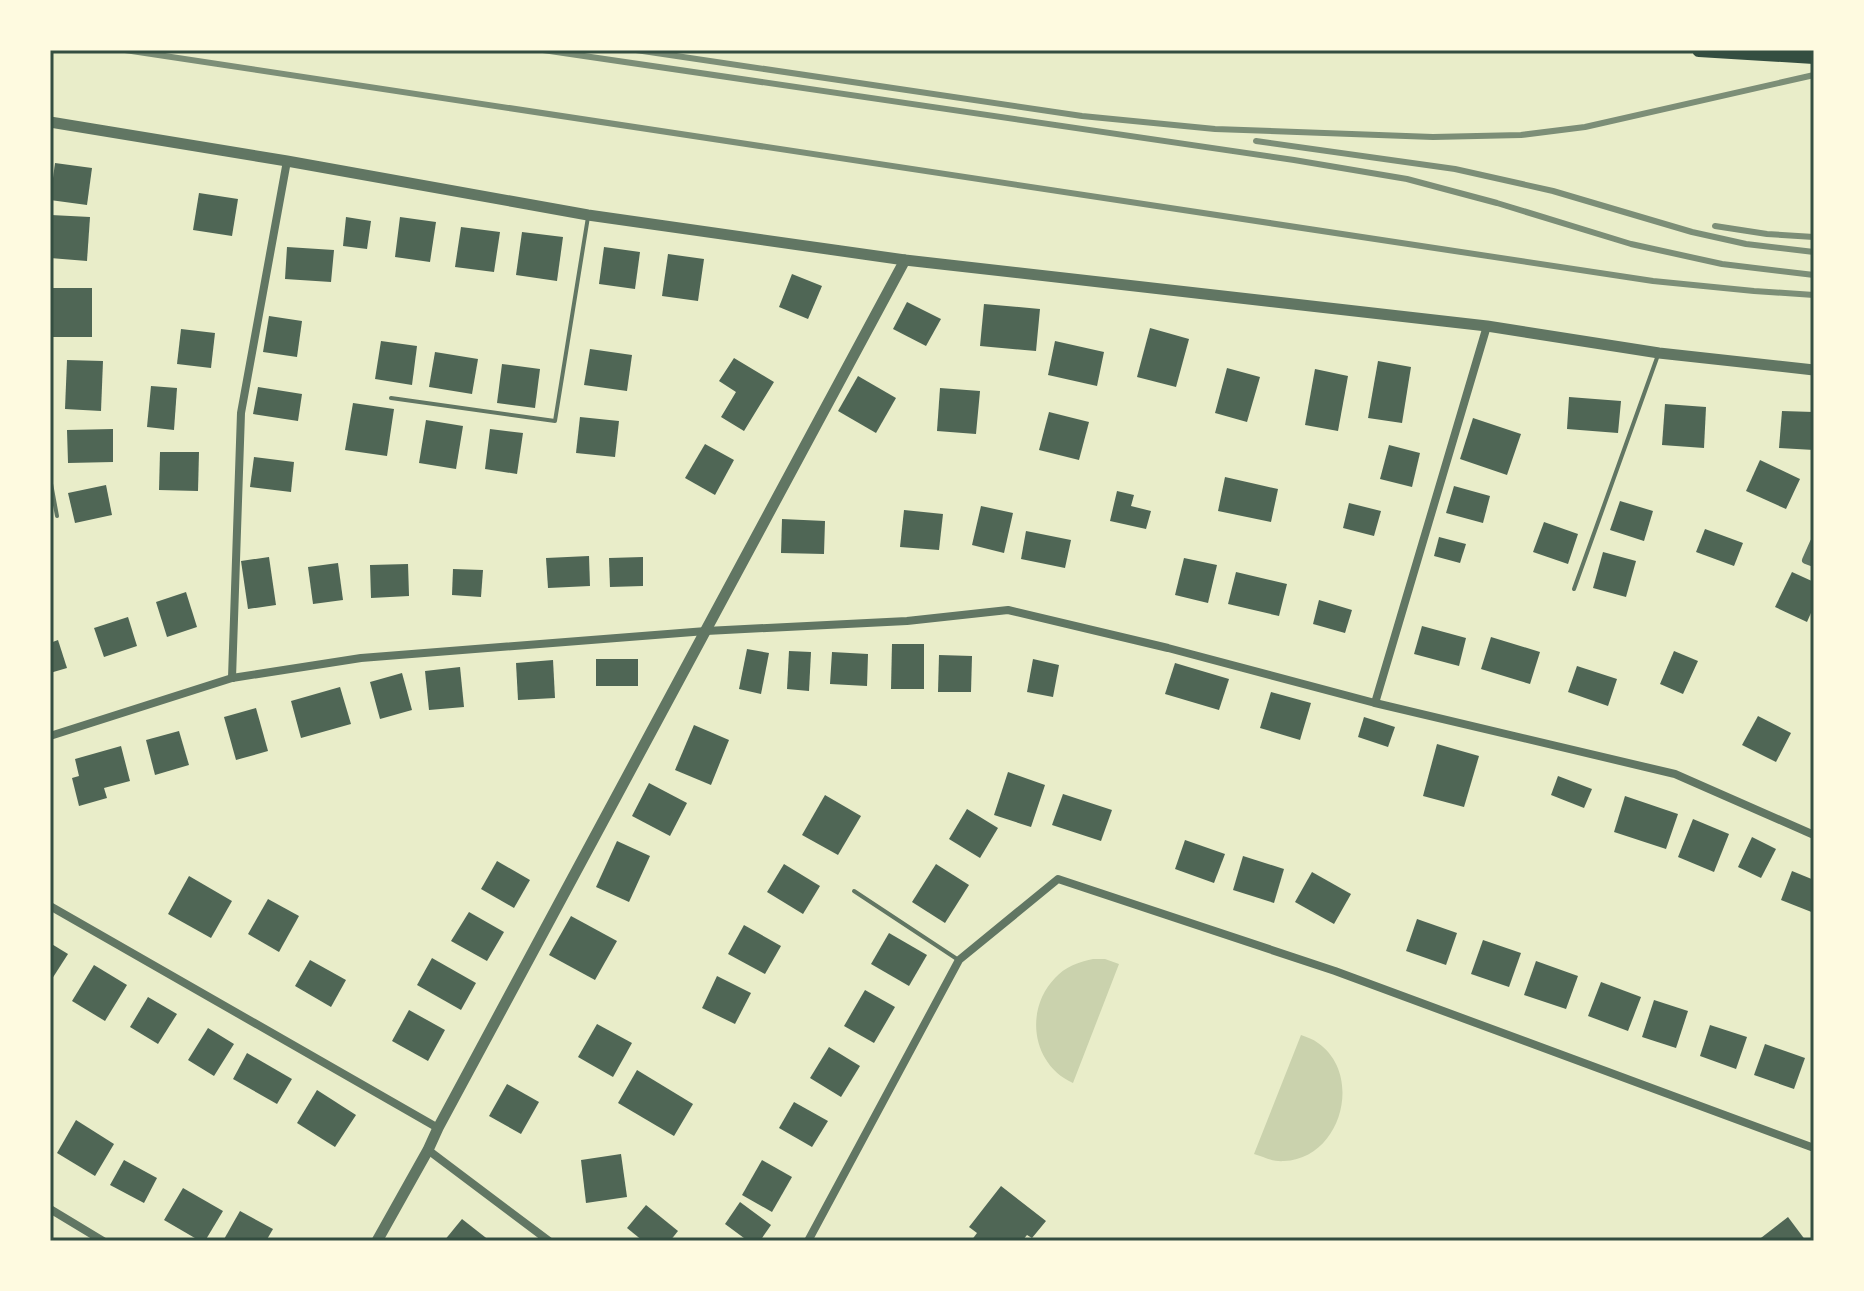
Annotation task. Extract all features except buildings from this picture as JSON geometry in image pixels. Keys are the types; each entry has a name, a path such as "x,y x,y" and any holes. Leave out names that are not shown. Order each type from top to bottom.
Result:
{"highway":[{"path":"1699,50 1814,57"}],"street":[{"path":"50,122 588,215 905,260 1487,326 1659,353 1814,370"},
{"path":"232,678 241,413 287,161"},
{"path":"377,1241 905,260"},
{"path":"1375,703 1487,326"},
{"path":"1814,542 1806,560 1814,563"},
{"path":"50,736 232,678 361,658 706,631 907,621 1008,610 1168,648 1375,703 1675,774 1814,835"},
{"path":"808,1241 959,960 1058,879 1335,971 1814,1148"},
{"path":"50,906 438,1128"},
{"path":"428,1150 544,1239"},
{"path":"50,1209 103,1241"}],"lane":[{"path":"391,398 555,421 588,215"},
{"path":"1574,589 1659,353"},
{"path":"50,478 57,516"},
{"path":"854,891 959,960"}],"green space":[{"path":"1093,959 1119,964 1073,1083 1059,1075 1049,1064 1041,1050 1036,1021 1045,991 1055,978 1072,966"},
{"path":"1301,1035 1316,1042 1332,1057 1340,1075 1340,1113 1332,1131 1320,1146 1304,1157 1272,1160 1254,1154"}],"railway":[{"path":"125,50 1653,281 1814,295"},
{"path":"543,50 1407,179 1631,244 1722,264 1814,275"},
{"path":"636,50 1082,116 1215,129 1433,137 1521,135 1585,127 1814,75"},
{"path":"1256,141 1455,169 1553,191 1692,232 1746,244 1814,252"},
{"path":"1715,226 1814,237"}]}
